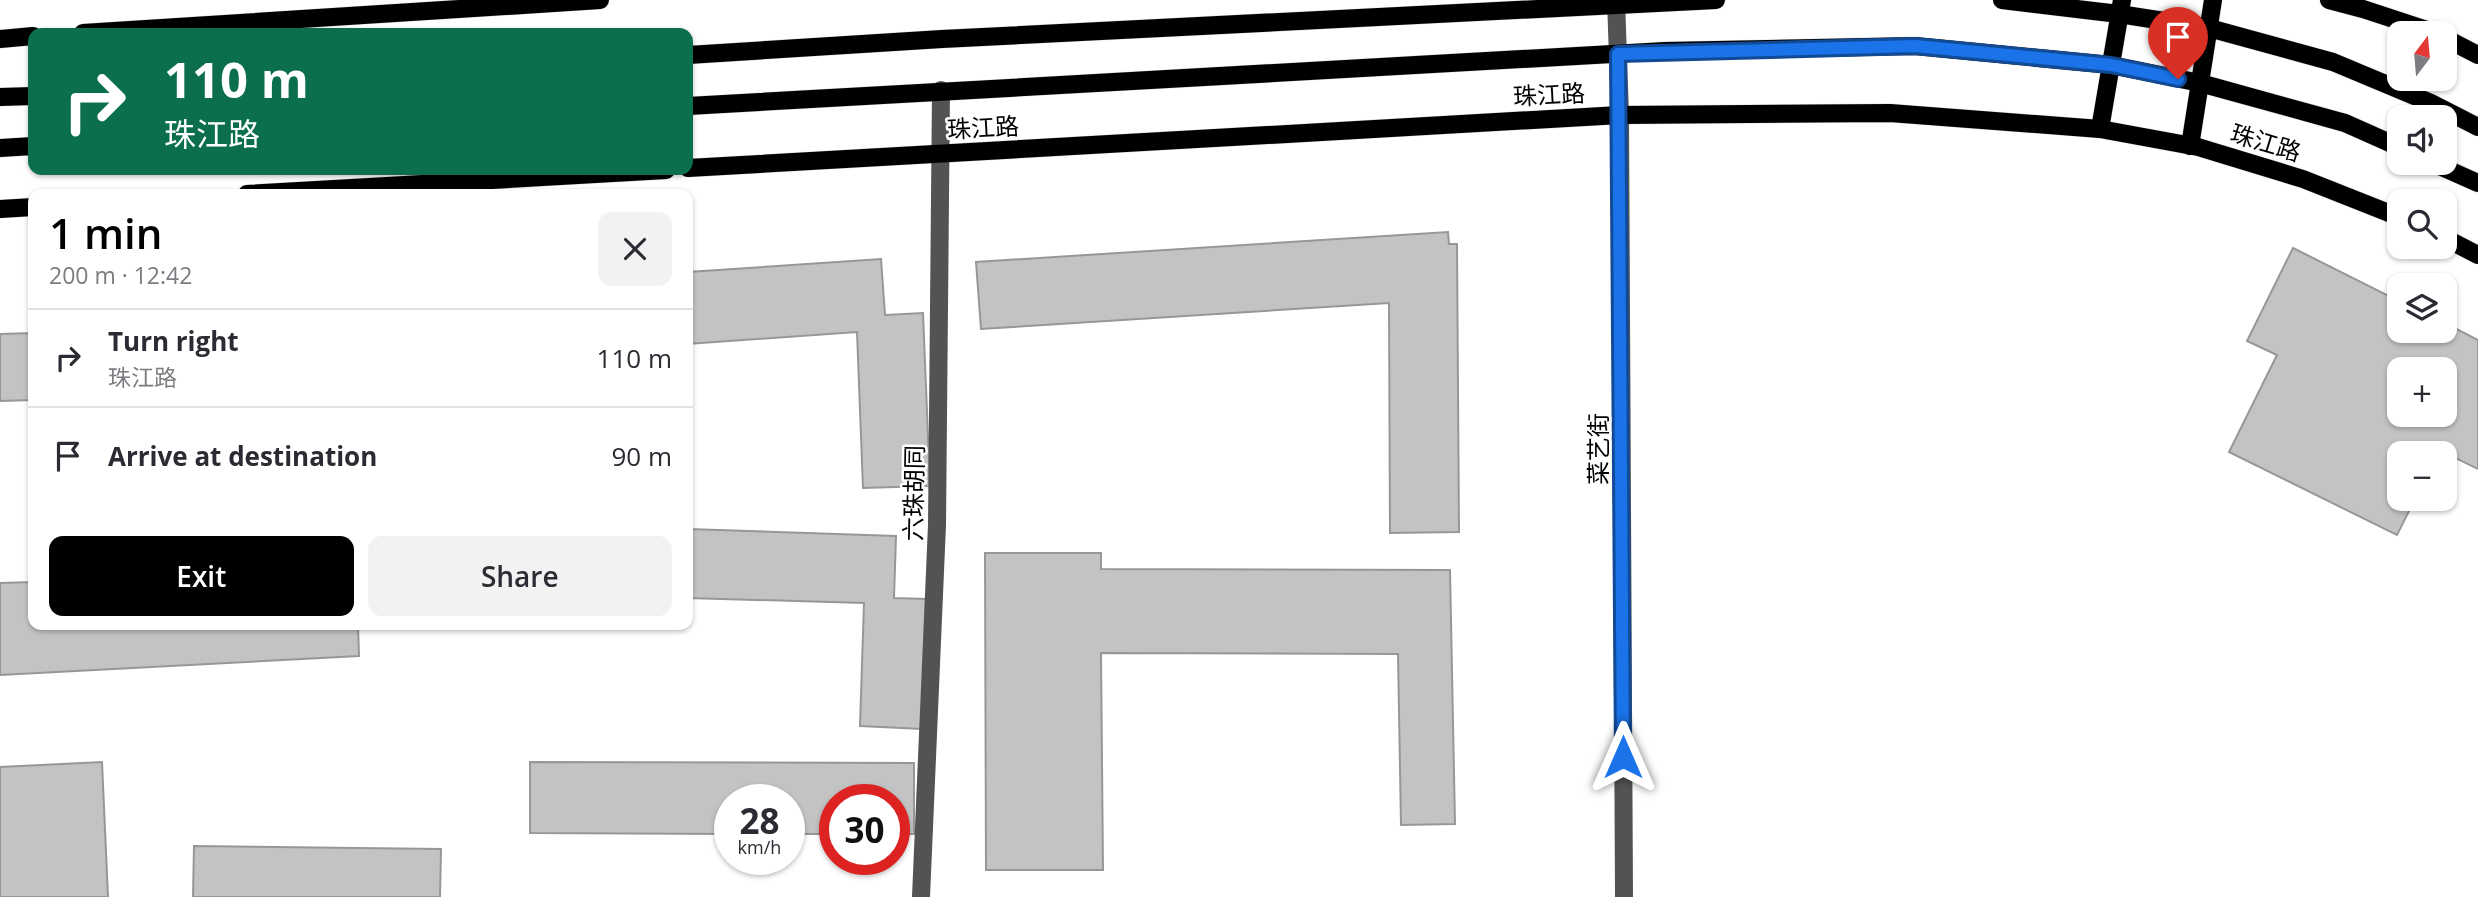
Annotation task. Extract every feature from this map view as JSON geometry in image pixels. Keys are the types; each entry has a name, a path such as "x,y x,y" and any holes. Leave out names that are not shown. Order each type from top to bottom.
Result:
{"main road":[{"path":"161,28 600,0"},
{"path":"693,55 942,38 1616,2 1716,0"},
{"path":"2002,0 2121,7 2208,28 2333,62 2431,103 2478,127"},
{"path":"2190,146 2213,0"},
{"path":"2329,0 2396,21"},
{"path":"2100,129 2121,7"},
{"path":"0,38 28,36"},
{"path":"2457,44 2478,55"},
{"name":"珠江路","path":"693,106 1618,54 1915,46 2111,65 2200,83 2345,123 2387,142"},
{"path":"0,97 28,96"},
{"name":"珠江路","path":"693,169 1620,115 1890,113 2100,129 2190,146 2303,179 2387,212"},
{"path":"0,148 28,146"},
{"path":"2457,174 2478,183"},
{"path":"334,189 579,175"},
{"path":"0,209 28,207"},
{"path":"2457,244 2478,255"}],"street":[{"name":"菜艺街","path":"1616,2 1620,115 1624,897"},
{"name":"六珠胡同","path":"921,897 937,525 942,90"}],"building":[{"path":"1448,232 1449,244 1457,244 1459,532 1390,533 1389,303 981,329 976,262"},
{"path":"2293,248 2387,295 2387,343 2457,343 2457,329 2478,340 2478,469 2457,459 2457,441 2387,441 2387,511 2409,511 2397,535 2229,452 2277,355 2247,341"},
{"path":"881,259 885,315 923,313 930,486 863,488 857,332 693,344 693,272"},
{"path":"28,333 28,400 0,401 0,334"},
{"path":"693,529 896,536 894,598 926,599 922,729 860,726 864,603 693,598"},
{"path":"985,553 1101,553 1101,569 1450,570 1455,824 1401,825 1398,654 1101,653 1103,870 986,870"},
{"path":"28,582 28,630 358,630 359,656 0,675 0,583"},
{"path":"102,762 108,897 0,897 0,767"},
{"path":"530,762 914,763 914,834 910,834 910,784 819,784 819,834 805,834 805,784 714,784 714,834 530,833"},
{"path":"194,846 441,849 440,897 193,897"}],"route":[{"path":"1623,757 1618,54 1915,46 2111,65 2178,79"}]}
